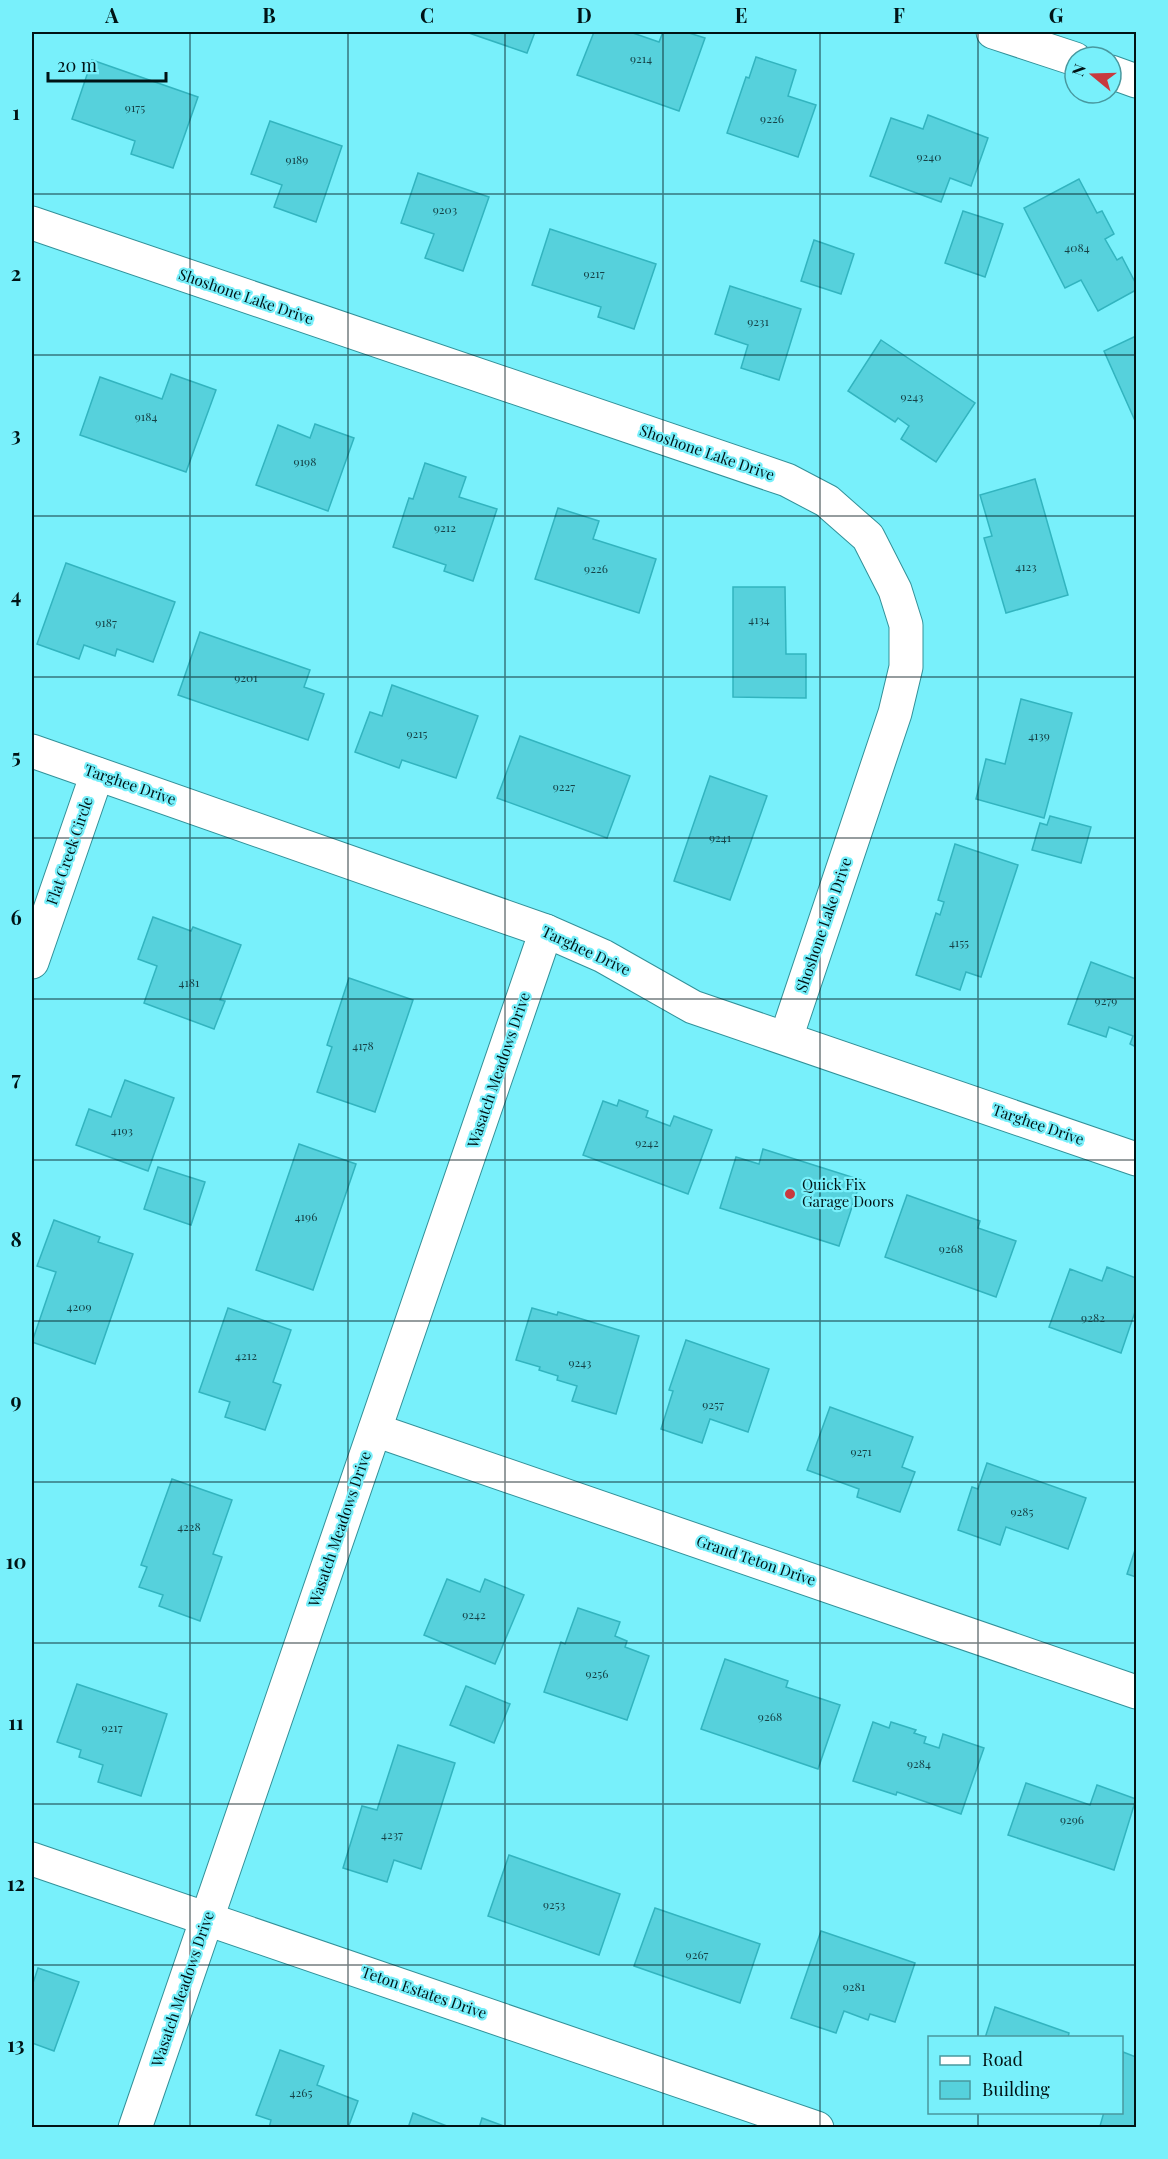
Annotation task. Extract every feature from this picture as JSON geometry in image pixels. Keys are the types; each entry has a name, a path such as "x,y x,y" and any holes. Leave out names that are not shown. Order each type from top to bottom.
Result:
{"street":[{"path":"993,32 1063,55"},
{"name":"Shoshone Lake Drive","path":"32,223 787,480 827,501 868,537 895,590 906,626 906,667 896,713 786,1038"},
{"name":"Targhee Drive","path":"32,751 546,931 603,956 693,1007 1137,1159"},
{"name":"Flat Creek Circle","path":"32,962 97,774"},
{"name":"Wasatch Meadows Drive","path":"135,2127 546,931"},
{"name":"Grand Teton Drive","path":"375,1430 1137,1692"},
{"name":"Teton Estates Drive","path":"32,1859 817,2127"}],"building":[{"path":"466,32 535,32 527,53"},
{"path":"594,32 630,32 659,42 663,32 686,32 705,38 679,111 577,75"},
{"path":"756,57 796,70 788,96 816,105 798,157 727,133 746,77 749,78"},
{"path":"92,60 198,97 173,168 131,154 135,141 72,119"},
{"path":"928,115 988,138 971,186 950,178 941,202 870,176 891,118 923,129"},
{"path":"270,121 342,146 316,222 274,207 282,185 251,174"},
{"path":"418,173 489,197 463,271 425,258 434,234 401,223"},
{"path":"1079,179 1097,213 1102,211 1114,234 1105,239 1117,260 1122,257 1136,284 1136,290 1098,311 1081,280 1065,288 1024,208"},
{"path":"963,211 1003,224 985,277 945,263"},
{"path":"550,229 656,264 634,329 598,317 601,307 532,285"},
{"path":"814,240 854,254 841,294 801,281"},
{"path":"730,286 801,309 779,380 741,368 748,345 715,334"},
{"path":"1136,336 1136,423 1104,351"},
{"path":"881,340 975,403 936,462 901,439 909,426 898,418 895,422 848,391"},
{"path":"171,374 216,390 186,472 80,435 100,377 162,399"},
{"path":"315,424 354,438 328,511 256,485 278,425 310,438"},
{"path":"425,463 466,477 459,497 497,509 473,581 444,571 446,565 393,547 409,498 413,499"},
{"path":"1035,479 1068,595 1006,613 984,538 992,536 980,495"},
{"path":"558,508 599,521 593,539 656,559 639,613 535,579"},
{"path":"66,563 175,602 153,662 117,649 115,656 84,645 79,659 37,644"},
{"path":"733,587 785,587 786,654 806,654 806,698 733,697"},
{"path":"200,632 310,670 304,687 324,694 308,740 178,695"},
{"path":"392,685 478,716 456,778 402,760 399,768 355,752 370,712 382,716"},
{"path":"1021,699 1072,713 1044,818 976,799 986,759 1005,764"},
{"path":"520,736 630,776 607,838 497,798"},
{"path":"710,776 767,796 730,900 674,881"},
{"path":"1050,816 1091,827 1081,863 1032,850 1040,823 1047,825"},
{"path":"955,844 1018,865 981,977 966,972 960,990 916,975 936,913 940,915 944,902 938,900"},
{"path":"153,917 191,931 193,927 241,945 220,1000 225,1001 214,1029 144,1003 157,966 138,959"},
{"path":"1091,962 1136,979 1136,1047 1130,1044 1133,1036 1109,1027 1106,1037 1068,1024"},
{"path":"349,978 413,1000 375,1112 317,1092 332,1047 327,1045"},
{"path":"125,1080 174,1098 148,1171 76,1145 89,1109 111,1117"},
{"path":"619,1100 648,1111 646,1117 670,1126 674,1116 712,1130 688,1194 583,1155 603,1101 617,1106"},
{"path":"299,1144 356,1164 313,1290 256,1270"},
{"name":"Quick Fix Garage Doors","path":"763,1149 861,1180 839,1246 720,1208 736,1157 759,1164"},
{"path":"158,1167 205,1182 191,1225 144,1209"},
{"path":"907,1195 980,1221 978,1228 1016,1241 996,1297 885,1257"},
{"path":"54,1220 100,1237 98,1242 133,1254 95,1364 32,1342 56,1272 37,1266"},
{"path":"1107,1267 1136,1278 1136,1309 1121,1353 1049,1327 1070,1269 1102,1281"},
{"path":"228,1308 291,1330 273,1382 281,1385 265,1430 225,1417 230,1402 199,1392"},
{"path":"532,1308 557,1315 558,1312 639,1336 616,1414 572,1401 577,1386 557,1380 558,1376 539,1370 540,1367 516,1360"},
{"path":"686,1340 769,1369 748,1432 710,1419 702,1443 661,1429 673,1391 669,1390"},
{"path":"830,1407 913,1437 902,1467 915,1472 900,1512 857,1497 859,1489 807,1470"},
{"path":"987,1463 1086,1498 1068,1549 1006,1527 1000,1545 958,1530 972,1487 978,1489"},
{"path":"172,1479 232,1500 213,1554 222,1557 200,1621 159,1606 163,1595 139,1587 147,1567 141,1565"},
{"path":"1136,1547 1136,1577 1127,1574"},
{"path":"447,1579 480,1592 485,1579 524,1595 495,1664 424,1635"},
{"path":"578,1608 620,1622 615,1636 627,1641 625,1647 649,1656 627,1720 544,1692 561,1642 565,1644"},
{"path":"725,1659 788,1681 786,1687 840,1705 818,1769 701,1729"},
{"path":"77,1684 167,1714 141,1796 98,1782 103,1765 79,1757 81,1750 57,1742"},
{"path":"466,1686 510,1704 494,1743 450,1725"},
{"path":"873,1722 889,1728 891,1722 916,1730 914,1733 926,1737 924,1743 939,1748 943,1734 984,1748 961,1814 897,1792 896,1795 853,1781"},
{"path":"398,1745 455,1763 421,1869 394,1860 387,1882 343,1868 362,1806 377,1810"},
{"path":"1026,1783 1090,1805 1097,1785 1136,1799 1114,1870 1008,1835"},
{"path":"509,1855 620,1894 599,1955 488,1916"},
{"path":"655,1908 760,1944 740,2003 634,1966"},
{"path":"821,1931 915,1963 895,2022 870,2014 868,2020 844,2011 836,2033 791,2018"},
{"path":"38,1968 79,1982 54,2051 32,2043 32,1986"},
{"path":"995,2007 1069,2033 1068,2036 986,2036"},
{"path":"280,2050 324,2066 317,2085 358,2101 348,2128 269,2128 271,2120 256,2115"},
{"path":"1123,2052 1136,2057 1136,2128 1100,2126 1103,2114 1123,2114"},
{"path":"413,2113 452,2128 408,2128"},
{"path":"482,2118 509,2128 479,2128"}],"place":[{"name":"Quick Fix Garage Doors","path":"790,1194"}]}
